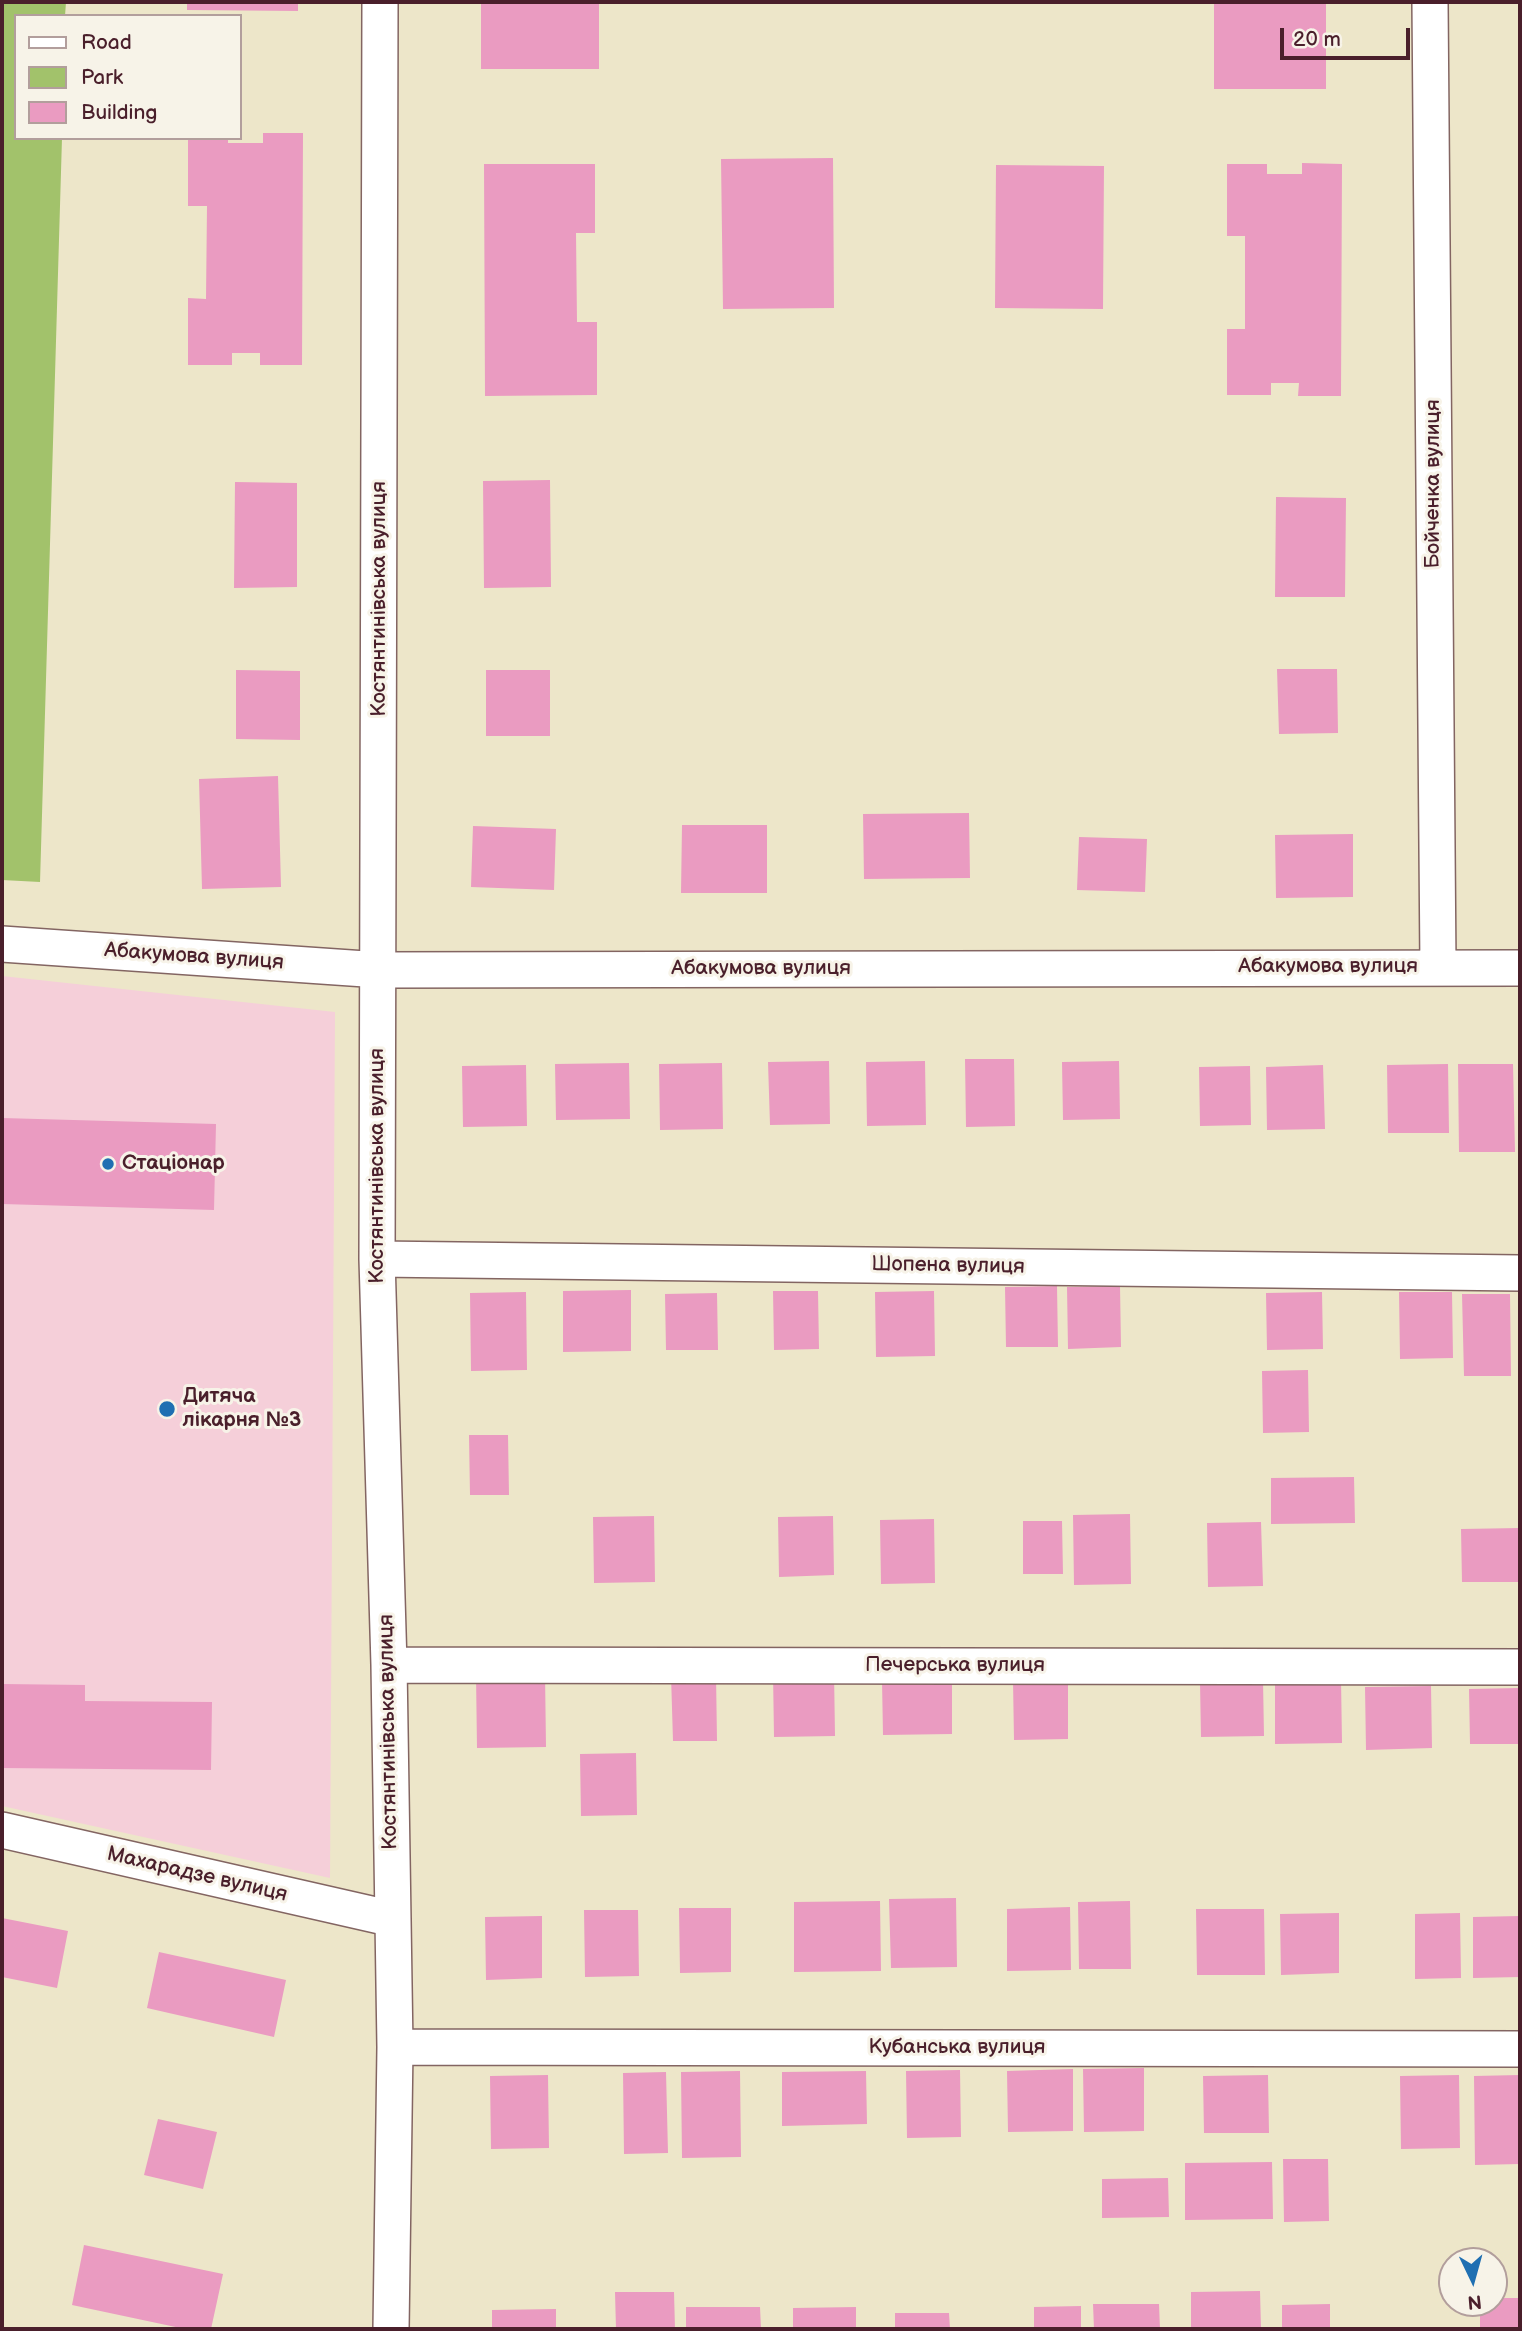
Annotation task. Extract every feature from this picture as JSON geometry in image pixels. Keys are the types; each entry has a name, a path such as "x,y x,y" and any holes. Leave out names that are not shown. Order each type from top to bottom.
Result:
{"street":[{"name":"Костянтинівська вулиця","path":"380,2 380,970 377,1258 389,1665 393,1919 391,2329"},
{"name":"Бойченка вулиця","path":"1430,2 1438,967"},
{"name":"Абакумова вулиця","path":"2,944 380,970 1520,968"},
{"name":"Шопена вулиця","path":"377,1258 1520,1273"},
{"name":"Печерська вулиця","path":"389,1665 1520,1667"},
{"name":"Махарадзе вулиця","path":"2,1830 393,1919"},
{"name":"Кубанська вулиця","path":"394,2047 1520,2049"}],"shaded area":[{"name":"Дитяча лікарня №3","path":"2,976 335,1012 330,1878 2,1806"}],"green space":[{"path":"2,2 66,2 65,14 14,14 14,140 62,140 40,882 2,880"}],"building":[{"path":"187,2 298,2 298,11 187,10"},
{"path":"481,2 599,2 599,69 481,69"},
{"path":"1214,2 1326,2 1326,89 1214,89"},
{"path":"263,133 303,133 302,365 260,365 260,353 232,353 232,365 188,365 188,298 206,299 207,206 188,206 188,140 263,143"},
{"path":"833,158 834,308 723,309 721,159"},
{"path":"1302,163 1342,164 1341,396 1298,396 1299,383 1271,383 1271,395 1227,395 1227,329 1245,329 1245,236 1227,236 1227,164 1267,164 1267,174 1302,174"},
{"path":"484,164 595,164 595,233 576,233 577,322 597,322 597,395 485,396"},
{"path":"996,165 1104,166 1103,309 995,308"},
{"path":"550,480 551,587 484,588 483,481"},
{"path":"235,482 297,483 297,587 234,588"},
{"path":"1276,497 1346,498 1345,597 1275,597"},
{"path":"1277,669 1337,669 1338,733 1279,734"},
{"path":"236,670 300,671 300,740 236,739"},
{"path":"486,670 550,670 550,736 486,736"},
{"path":"278,776 281,887 202,889 199,779"},
{"path":"969,813 970,878 864,879 863,814"},
{"path":"682,825 767,825 767,893 681,893"},
{"path":"473,826 556,829 554,890 471,887"},
{"path":"1353,834 1353,897 1276,898 1275,835"},
{"path":"1079,837 1147,839 1145,892 1077,890"},
{"path":"965,1059 1014,1059 1015,1126 966,1127"},
{"path":"829,1061 830,1124 770,1125 768,1062"},
{"path":"925,1061 926,1125 867,1126 866,1062"},
{"path":"1119,1061 1120,1119 1063,1120 1062,1062"},
{"path":"629,1063 630,1119 556,1120 555,1064"},
{"path":"722,1063 723,1129 660,1130 659,1064"},
{"path":"1448,1064 1449,1133 1388,1133 1387,1065"},
{"path":"1458,1064 1513,1064 1515,1152 1459,1152"},
{"path":"526,1065 527,1126 463,1127 462,1066"},
{"path":"1323,1065 1325,1129 1267,1130 1266,1067"},
{"path":"1250,1066 1251,1125 1200,1126 1199,1067"},
{"name":"Стаціонар","path":"2,1118 216,1124 214,1210 2,1204"},
{"path":"1057,1286 1058,1347 1006,1347 1005,1287"},
{"path":"1120,1286 1121,1347 1068,1349 1067,1287"},
{"path":"631,1290 631,1351 563,1352 563,1291"},
{"path":"773,1291 818,1291 819,1349 774,1350"},
{"path":"934,1291 935,1356 876,1357 875,1292"},
{"path":"526,1292 527,1370 471,1371 470,1293"},
{"path":"1322,1292 1323,1349 1267,1350 1266,1293"},
{"path":"1399,1292 1452,1292 1453,1358 1400,1359"},
{"path":"717,1293 718,1350 666,1350 665,1294"},
{"path":"1462,1294 1510,1294 1511,1376 1464,1376"},
{"path":"1308,1370 1309,1432 1263,1433 1262,1371"},
{"path":"469,1435 508,1435 509,1495 470,1495"},
{"path":"1354,1477 1355,1523 1271,1524 1271,1478"},
{"path":"1130,1514 1131,1584 1074,1585 1073,1515"},
{"path":"654,1516 655,1582 594,1583 593,1517"},
{"path":"833,1516 834,1575 779,1577 778,1517"},
{"path":"934,1519 935,1583 881,1584 880,1520"},
{"path":"1023,1521 1062,1521 1063,1574 1023,1574"},
{"path":"1261,1522 1263,1586 1208,1587 1207,1523"},
{"path":"1520,1528 1520,1582 1462,1582 1461,1529"},
{"path":"834,1671 835,1736 774,1737 773,1672"},
{"path":"545,1673 546,1747 477,1748 476,1674"},
{"path":"716,1674 717,1741 673,1741 671,1675"},
{"path":"952,1678 952,1734 883,1735 882,1680"},
{"path":"1068,1679 1068,1739 1014,1740 1013,1680"},
{"path":"1275,1679 1341,1679 1342,1743 1275,1744"},
{"path":"1263,1680 1264,1736 1201,1737 1200,1682"},
{"path":"2,1684 85,1685 85,1701 212,1702 211,1770 2,1768"},
{"path":"1431,1686 1432,1748 1366,1750 1365,1687"},
{"path":"1520,1688 1520,1744 1470,1744 1469,1689"},
{"path":"636,1753 637,1815 581,1816 580,1754"},
{"path":"956,1898 957,1967 891,1968 889,1899"},
{"path":"880,1901 881,1971 794,1972 794,1902"},
{"path":"1130,1901 1131,1969 1079,1969 1078,1902"},
{"path":"1070,1907 1071,1970 1007,1971 1007,1909"},
{"path":"679,1908 731,1908 731,1972 680,1973"},
{"path":"1196,1909 1264,1909 1265,1975 1197,1975"},
{"path":"584,1910 638,1910 639,1976 585,1977"},
{"path":"1339,1913 1339,1973 1281,1975 1280,1914"},
{"path":"1460,1913 1461,1978 1415,1979 1415,1914"},
{"path":"542,1916 542,1978 486,1980 485,1917"},
{"path":"1520,1916 1520,1977 1473,1978 1473,1917"},
{"path":"2,1918 68,1931 57,1988 2,1977"},
{"path":"159,1952 286,1980 274,2037 147,2008"},
{"path":"1144,2068 1144,2131 1084,2132 1083,2069"},
{"path":"1073,2069 1073,2131 1008,2132 1007,2071"},
{"path":"960,2070 961,2137 907,2138 906,2071"},
{"path":"740,2071 741,2157 682,2158 681,2072"},
{"path":"866,2071 867,2124 782,2126 782,2072"},
{"path":"666,2072 668,2153 624,2154 623,2073"},
{"path":"548,2075 549,2148 491,2149 490,2076"},
{"path":"1268,2075 1269,2133 1204,2133 1203,2076"},
{"path":"1459,2075 1460,2148 1401,2149 1400,2076"},
{"path":"1520,2075 1520,2164 1475,2165 1474,2076"},
{"path":"158,2119 217,2132 203,2189 144,2175"},
{"path":"1283,2159 1328,2159 1329,2221 1284,2222"},
{"path":"1272,2162 1273,2219 1185,2220 1185,2163"},
{"path":"1168,2178 1169,2217 1102,2218 1102,2179"},
{"path":"84,2245 223,2274 211,2329 185,2329 72,2305"},
{"path":"1260,2291 1261,2329 1191,2329 1191,2292"},
{"path":"615,2292 674,2292 675,2329 616,2329"},
{"path":"1508,2298 1520,2298 1520,2329 1480,2329 1480,2317 1508,2317"},
{"path":"1093,2304 1159,2304 1160,2329 1094,2329"},
{"path":"1330,2304 1330,2329 1282,2329 1282,2305"},
{"path":"1081,2306 1081,2329 1034,2329 1034,2307"},
{"path":"686,2307 760,2307 761,2329 686,2329"},
{"path":"856,2307 856,2329 793,2329 793,2308"},
{"path":"556,2309 556,2329 492,2329 492,2310"},
{"path":"895,2313 949,2313 950,2329 895,2329"}],"place":[{"name":"Стаціонар","path":"108,1164"},
{"name":"Дитяча лікарня №3","path":"167,1409"}]}
